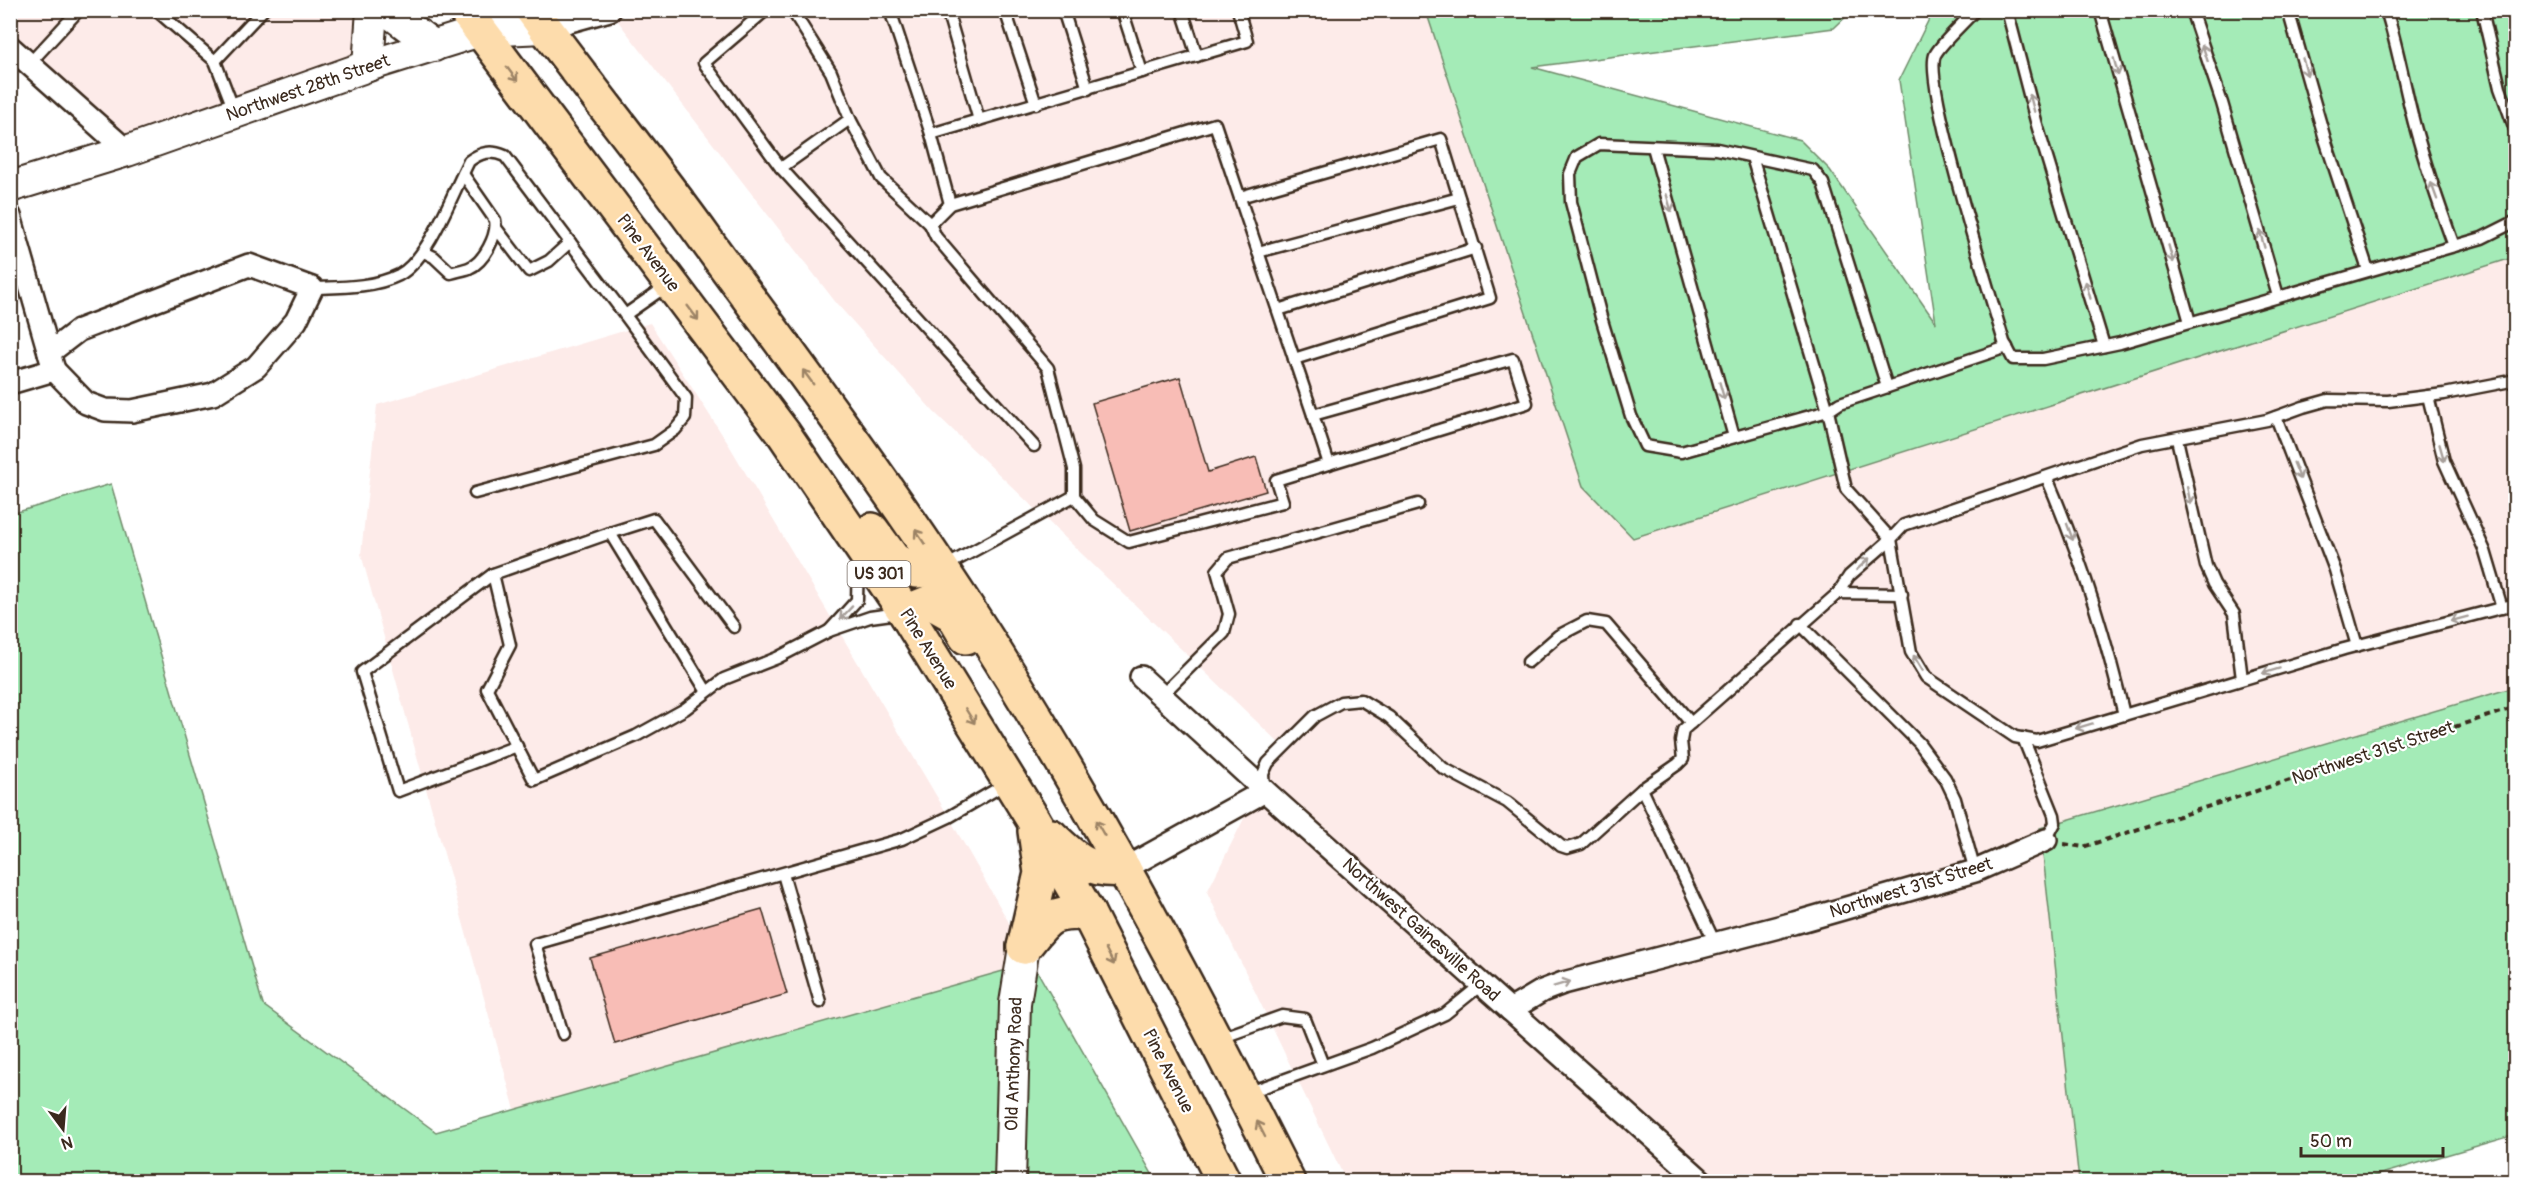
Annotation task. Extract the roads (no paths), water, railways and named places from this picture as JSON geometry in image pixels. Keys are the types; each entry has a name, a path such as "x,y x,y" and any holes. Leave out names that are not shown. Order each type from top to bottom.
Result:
{"highway":[{"name":"US 301","path":"539,20 812,382 941,569 1050,742 1125,869 1288,1182"},
{"name":"Pine Avenue","path":"472,21 784,434 905,612 1010,781 1088,913 1224,1182"},
{"path":"724,354 764,378 894,560 916,571 941,569"},
{"path":"905,612 930,602 953,615 1019,726 1035,740 1050,742"},
{"path":"1034,821 1074,858 1102,871 1125,869"},
{"path":"1024,947 1041,873 1034,821"},
{"path":"1024,947 1048,918 1064,913 1088,913"}],"street":[{"path":"368,66 372,10"},
{"path":"386,10 434,46"},
{"name":"Northwest 28th Street","path":"10,187 127,151 368,66 434,46 472,21 539,20 610,10"},
{"path":"10,47 127,151"},
{"path":"10,383 51,362 79,330 249,265 312,288 296,321 256,367 213,393 132,411 105,410 86,403 51,362 12,224"},
{"name":"Northwest Gainesville Road","path":"1141,677 1265,791 1703,1182"},
{"path":"1125,869 1265,791"},
{"name":"Northwest 31st Street","path":"1510,1010 1542,991 1563,983 1794,923 1975,871 2046,840"},
{"name":"Old Anthony Road","path":"1010,1182 1015,1003 1024,947"}],"lane":[{"path":"29,64 79,10"},
{"path":"156,10 216,61 236,113"},
{"path":"216,61 263,10"},
{"path":"766,10 704,63 781,168 1034,446"},
{"path":"792,10 831,72 850,120 880,178 930,224 936,237 1048,368 1074,469 1074,496 1094,520 1129,543 1283,502 1276,480 1527,403 1513,359 1313,415"},
{"path":"890,10 931,134 950,204"},
{"path":"947,10 980,120"},
{"path":"1005,10 1036,104"},
{"path":"1064,10 1088,88"},
{"path":"1122,10 1142,72"},
{"path":"1182,10 1197,56"},
{"path":"931,134 1247,41 1238,10"},
{"path":"1975,10 1935,55 1933,74 1951,158 2007,347 2013,359 2043,359 2104,346 2482,238 2516,221"},
{"path":"2007,10 2037,125 2104,346"},
{"path":"2100,10 2190,322"},
{"path":"2191,10 2225,114 2278,296"},
{"path":"2288,10 2325,139 2368,270"},
{"path":"2386,10 2397,46 2413,120 2454,246"},
{"path":"2482,10 2500,88 2516,132"},
{"path":"781,168 850,120"},
{"path":"930,224 950,204 1215,124 1329,464"},
{"path":"1240,197 1441,139 1490,298 1294,359"},
{"path":"1887,387 1823,183 1813,170 1717,149 1599,144 1577,157 1570,174 1571,202 1600,316 1631,416 1645,446 1681,452 1828,411 1840,403 2007,347"},
{"path":"1653,147 1734,437"},
{"path":"312,288 378,282 400,274 424,252 470,161 479,154 495,152 505,156 686,398 685,418 675,430 654,445 475,493"},
{"path":"1752,157 1828,411 1846,489 1891,538 1911,652 1926,677 2014,737 2037,741 2357,646 2516,604"},
{"path":"463,174 495,220 496,228 529,271 549,261 570,242"},
{"path":"1258,252 1459,198"},
{"path":"424,252 434,257 451,273 471,267 484,254 496,228"},
{"path":"1278,310 1476,248"},
{"path":"625,315 671,283"},
{"path":"1265,791 1264,768 1298,731 1314,716 1329,707 1351,700 1361,700 1389,717 1443,768 1507,802 1561,846 1567,848 1581,844 1642,789 1683,759 1682,735 1691,723 1838,592 1849,576 1904,525 2142,444 2177,439 2276,417 2328,400 2388,401 2516,380"},
{"path":"2428,396 2444,461 2485,551 2502,608"},
{"path":"2276,417 2335,570 2357,646"},
{"path":"2177,439 2206,566 2214,584 2234,614 2242,680"},
{"path":"2047,478 2094,599 2124,715"},
{"path":"941,569 1074,496"},
{"path":"1162,695 1224,633 1229,614 1217,571 1228,558 1418,504"},
{"path":"517,746 398,791 362,672 493,574 654,519 734,627"},
{"path":"610,533 707,692"},
{"path":"829,631 857,600 859,566 855,538"},
{"path":"493,574 510,645 487,689 534,780 636,736 685,709 724,679 777,658 829,631 870,617 905,612"},
{"path":"1838,592 1902,594"},
{"path":"1528,662 1558,636 1587,621 1606,624 1691,723"},
{"path":"1800,624 1919,743 1946,778 1955,799 1975,871"},
{"path":"2023,738 2054,815 2055,823 2046,840"},
{"path":"563,1034 535,944 902,839 949,817 1010,781"},
{"path":"1642,789 1715,943"},
{"path":"783,874 820,1002"},
{"path":"1244,1094 1372,1048 1445,1014 1482,984"},
{"path":"1216,1040 1282,1016 1305,1019 1323,1065"}]}
